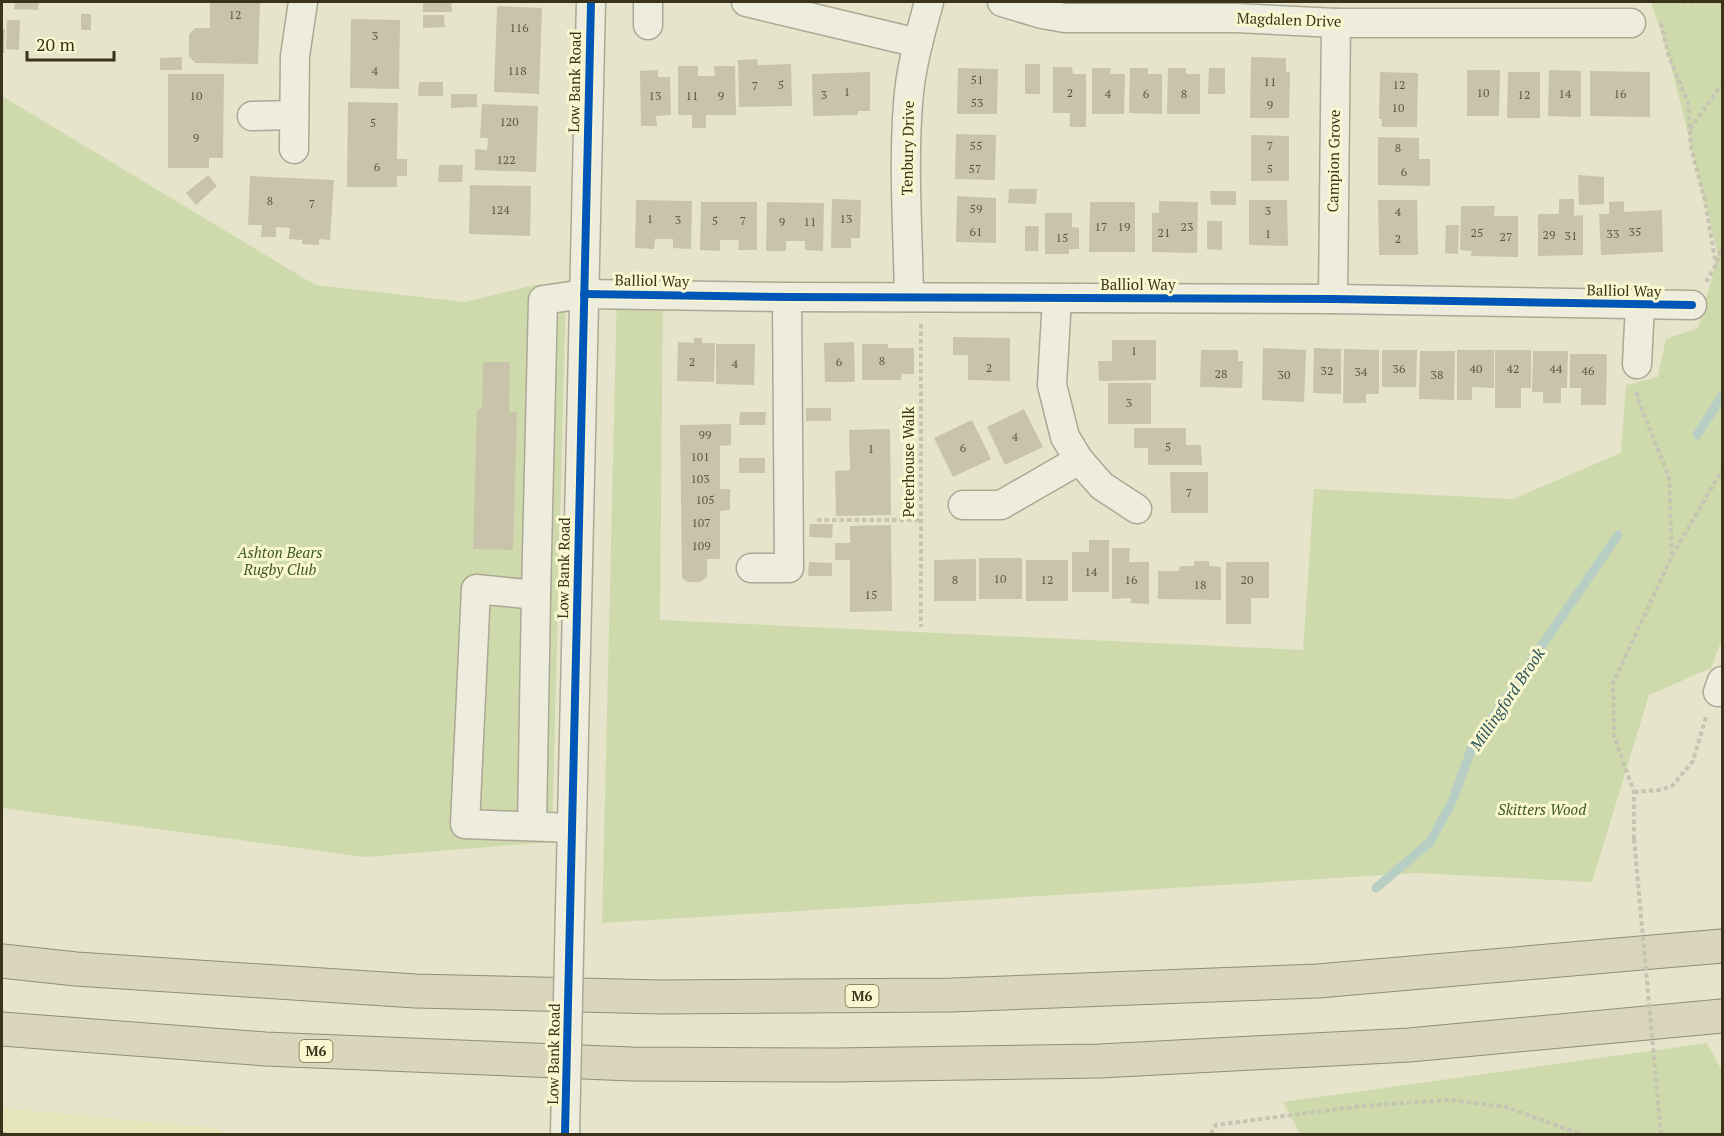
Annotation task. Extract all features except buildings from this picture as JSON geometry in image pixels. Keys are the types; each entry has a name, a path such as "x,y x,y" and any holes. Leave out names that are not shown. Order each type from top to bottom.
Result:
{"highway":[{"name":"M6","path":"2,961 76,969 415,991 661,997 952,995 1317,981 1722,946"},
{"name":"M6","path":"2,1029 277,1050 632,1064 835,1065 1100,1061 1409,1045 1722,1016"}],"street":[{"path":"294,149 295,56 303,2"},
{"name":"Low Bank Road","path":"565,1134 591,2"},
{"path":"746,2 918,43"},
{"name":"Tenbury Drive","path":"915,297 906,140 908,102 918,43 930,2"},
{"name":"Magdalen Drive","path":"1002,2 1065,18 1236,10 1336,22 1577,12 1631,23"},
{"name":"Campion Grove","path":"1333,299 1336,22"},
{"path":"252,116 294,115"},
{"name":"Balliol Way","path":"536,595 543,300 584,294 1333,299 1692,305"},
{"path":"751,568 789,568 787,297"},
{"path":"1057,298 1052,385 1065,437 1079,460 1102,486 1137,509"},
{"name":"Balliol Way","path":"1637,364 1640,305"},
{"path":"963,505 1001,505 1079,460"},
{"path":"532,826 536,595 476,589 465,824 572,828"}],"path":[{"path":"1682,2 1722,2"},
{"path":"1659,13 1669,57 1688,103 1692,148 1705,201 1716,265"},
{"path":"1690,129 1722,84"},
{"path":"1692,305 1716,265 1722,248"},
{"path":"1637,364 1636,397 1669,477 1672,556"},
{"path":"1661,1134 1634,839 1634,792 1614,736 1613,683 1672,556 1722,470"},
{"path":"789,520 921,520"},
{"path":"1634,792 1659,790 1672,786 1693,761 1707,714 1720,686"},
{"path":"1211,1134 1216,1125 1361,1106 1449,1100 1506,1107 1581,1134"},
{"path":"2,1134 7,1134"}],"green space":[{"name":"Skitters Wood","path":"1651,2 1722,2 1722,639 1711,668 1649,695 1592,882 1417,873 602,923 617,293 663,292 660,620 1303,650 1314,489 1513,499 1621,453 1626,385 1658,377 1666,339 1698,328 1718,255 1669,57"},
{"name":"Ashton Bears Rugby Club","path":"2,96 315,285 465,302 535,285 566,289 552,842 365,857 2,808"},
{"path":"1707,1043 1722,1071 1722,1134 1300,1134 1283,1102"},
{"path":"2,1108 214,1128 225,1134 2,1134"}],"waterway":[{"name":"Millingford Brook","path":"1697,435 1722,396"},
{"name":"Millingford Brook","path":"1376,888 1430,842 1452,802 1472,747 1618,535"}],"cycle path":[{"path":"565,1134 591,2"},
{"path":"584,294 1333,299 1692,305"}]}
